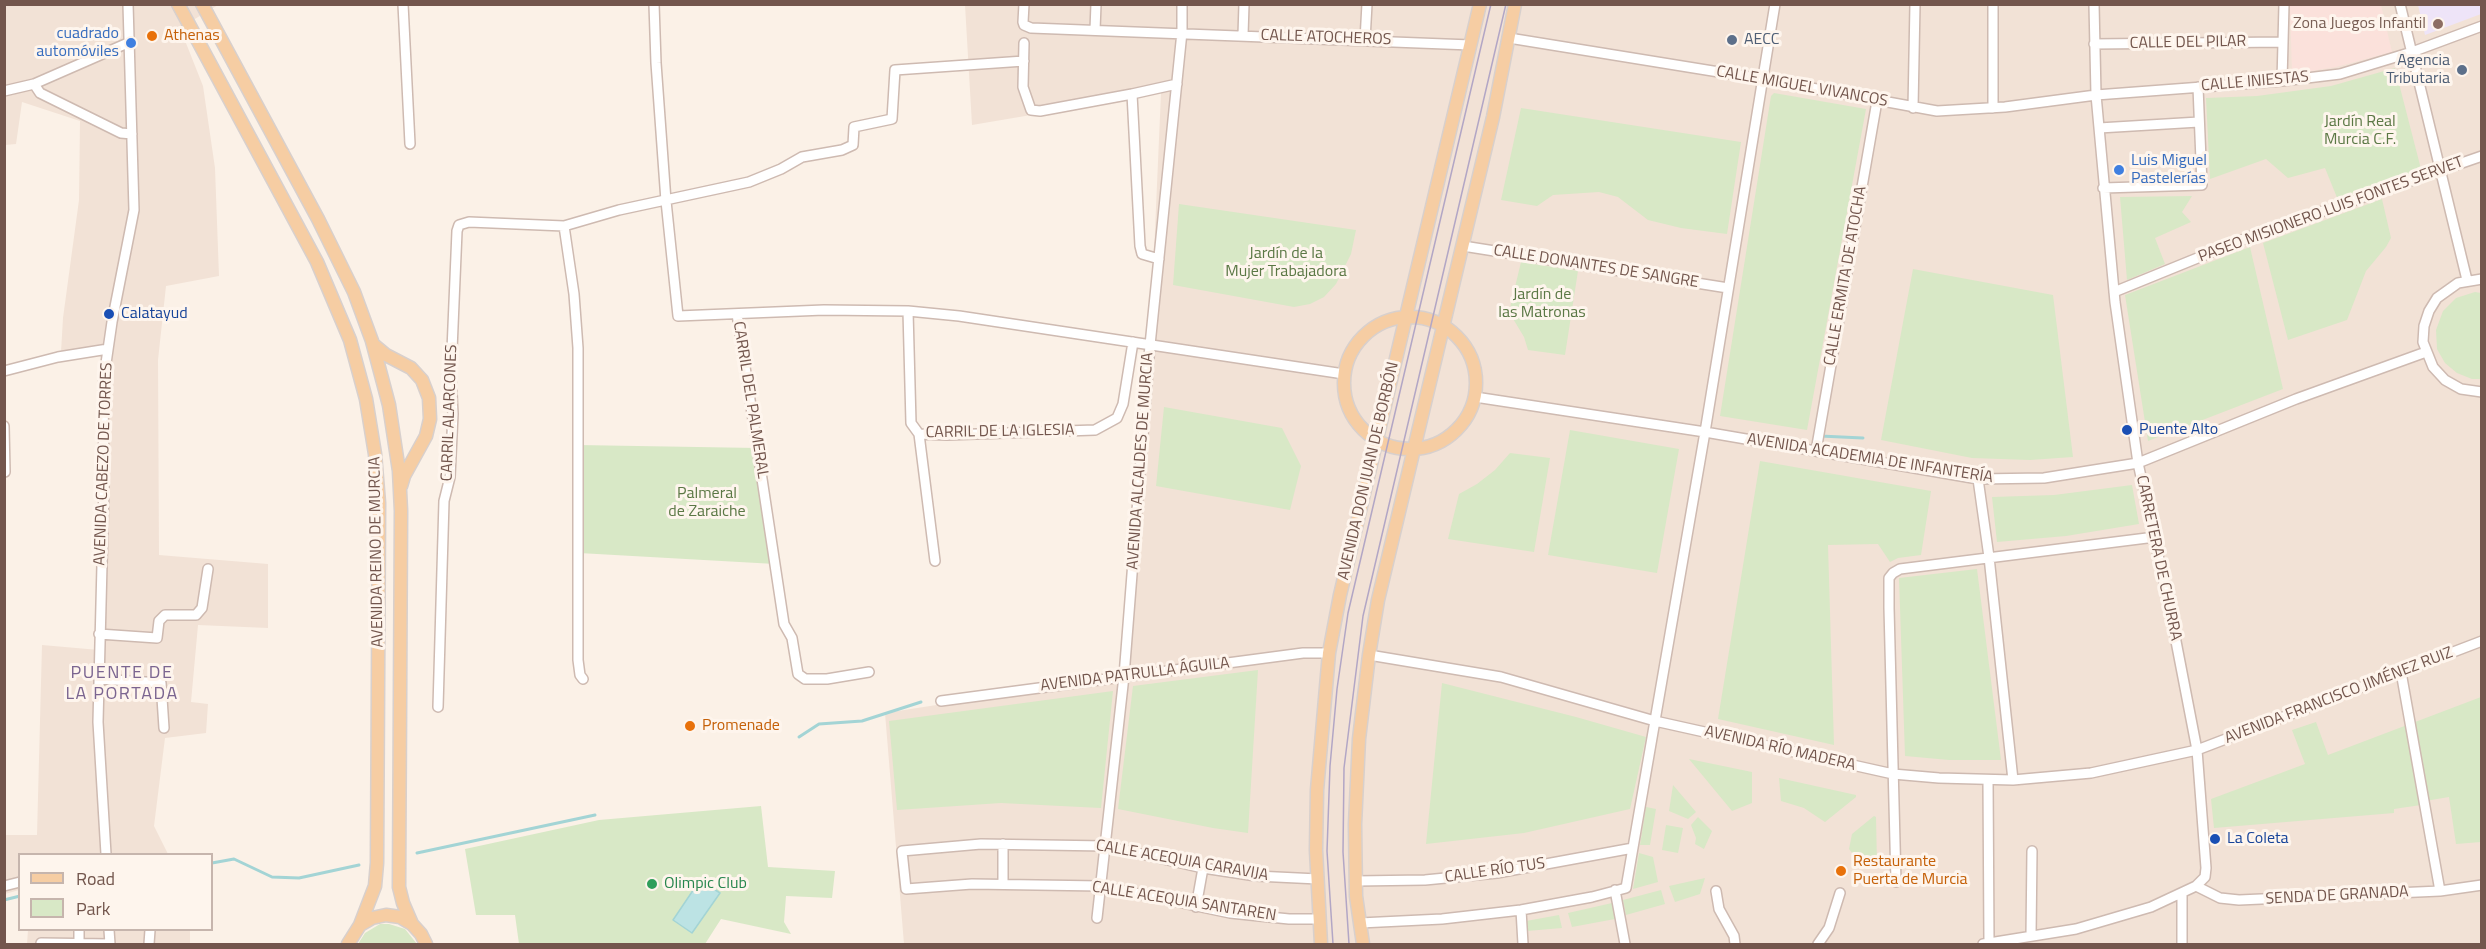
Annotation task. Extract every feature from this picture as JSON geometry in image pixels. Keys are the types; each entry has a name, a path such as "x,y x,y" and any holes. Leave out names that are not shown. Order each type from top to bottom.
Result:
{"main road":[{"name":"AVENIDA REINO DE MURCIA","path":"178,4 317,262 339,311 362,383 375,454 379,503 380,568 377,873 375,886 360,925 348,945"},
{"name":"AVENIDA REINO DE MURCIA","path":"202,4 338,257 354,292 376,357 393,430 400,493 399,887 412,924 421,934 426,945"},
{"name":"AVENIDA DON JUAN DE BORBÓN","path":"1321,945 1317,790 1329,653 1340,595 1480,4"},
{"path":"1363,945 1356,881 1355,824 1359,739 1369,655 1378,600 1493,117 1515,4"},
{"path":"1405,317 1425,318 1444,326 1467,349 1475,372 1475,397 1467,417 1453,433 1435,444 1414,449 1395,447 1377,440 1361,428 1350,412 1344,394 1344,374 1351,352 1364,334 1383,322 1405,317"},
{"path":"372,341 381,352 411,368 422,380 429,398 426,436 404,476 400,493"},
{"path":"362,383 362,366 367,360 376,357 397,360"},
{"path":"360,925 372,918 386,915 400,917 412,924"}],"street":[{"name":"AVENIDA CABEZO DE TORRES","path":"106,853 98,722 104,486 103,384 134,210 128,4"},
{"path":"403,4 410,144"},
{"name":"CARRIL DEL PALMERAL","path":"654,4 666,201 678,316 737,314 784,624 792,638 798,674 805,679 816,679 869,672"},
{"name":"CALLE ATOCHEROS","path":"1024,4 1023,22 1031,28 1243,34 1471,45"},
{"path":"1095,30 1096,4"},
{"name":"AVENIDA ALCALDES DE MURCIA","path":"1097,918 1124,676 1149,345 1177,84 1182,4"},
{"path":"1243,34 1244,4"},
{"path":"1365,40 1368,4"},
{"path":"1360,923 1442,919 1521,910 1626,888 1705,432 1775,4"},
{"path":"1912,108 1915,4"},
{"path":"1993,4 1993,108"},
{"name":"CARRETERA DE CHURRA","path":"2094,4 2098,128 2114,292 2138,463 2197,750 2206,868 2205,877 2196,886"},
{"path":"2282,81 2284,4"},
{"path":"2400,4 2467,280"},
{"name":"CALLE INIESTAS","path":"2096,95 2282,81 2340,74 2412,52 2481,26"},
{"name":"CALLE MIGUEL VIVANCOS","path":"1509,38 1762,79 1937,111 1993,108 2096,95"},
{"path":"4,91 34,84 130,42"},
{"name":"CALLE DEL PILAR","path":"2094,44 2283,42"},
{"path":"1024,43 1023,87 1031,110 1040,111 1177,84"},
{"name":"CARRIL ALARCONES","path":"438,707 444,501 450,477 453,414 451,374 459,225 469,222 564,226 619,210 749,182 781,169 802,157 842,150 853,145 854,127 892,119 895,70 1024,61"},
{"path":"34,84 40,93 121,133 132,134"},
{"path":"2103,188 2202,185 2198,87"},
{"path":"1132,94 1140,246 1142,254 1159,259"},
{"name":"CALLE ERMITA DE ATOCHA","path":"1816,451 1877,101"},
{"path":"2098,128 2199,122"},
{"name":"PASEO MISIONERO LUIS FONTES SERVET","path":"2114,292 2254,235 2481,156"},
{"path":"564,226 574,294 578,348 578,660 583,678"},
{"name":"CALLE DONANTES DE SANGRE","path":"1463,246 1728,288"},
{"path":"2481,279 2467,280 2449,288 2437,298 2424,326 2423,342 2433,367 2445,380 2461,389 2481,392"},
{"path":"737,314 824,310 908,311 959,316 1344,374"},
{"name":"CARRIL DE LA IGLESIA","path":"908,311 910,423 919,434 1095,430 1117,418 1123,404 1133,342"},
{"path":"4,371 58,357 108,349"},
{"name":"AVENIDA ACADEMIA DE INFANTERÍA","path":"1475,397 1705,432 1978,479 2044,478 2138,463 2296,399 2426,352"},
{"path":"4,426 5,472"},
{"path":"919,434 935,561"},
{"path":"1978,479 1989,557 2013,780"},
{"path":"1896,882 1889,578 1900,569 2155,537"},
{"path":"99,634 157,638 159,621 165,615 196,615 202,608 208,569"},
{"name":"AVENIDA FRANCISCO JIMÉNEZ RUIZ","path":"2197,750 2481,641"},
{"name":"AVENIDA PATRULLA ÁGUILA","path":"941,700 1304,653 1329,653"},
{"name":"AVENIDA RÍO MADERA","path":"1369,655 1501,677 1655,721 1893,774 2013,780 2091,773 2197,750"},
{"path":"2401,672 2440,891"},
{"path":"99,679 161,683 164,728"},
{"path":"1988,780 1986,944 2086,926 2151,907 2196,886"},
{"path":"1003,844 1004,884"},
{"name":"CALLE ACEQUIA CARAVIJA","path":"902,851 1003,844 1106,846 1203,868 1256,876 1318,879"},
{"name":"CALLE RÍO TUS","path":"1356,881 1425,880 1497,873 1633,848"},
{"name":"CALLE ACEQUIA SANTAREN","path":"902,851 906,889 1004,884 1101,886 1196,907 1277,918 1320,919"},
{"path":"2031,851 2031,936"},
{"path":"1196,907 1203,868"},
{"name":"SENDA DE GRANADA","path":"2196,886 2220,898 2239,900 2440,891 2481,885"},
{"path":"1615,890 1625,945"},
{"path":"1716,891 1719,909 1734,936 1735,945"},
{"path":"1818,945 1829,928 1840,893"},
{"path":"2182,893 2182,945"},
{"path":"1521,910 1523,945"},
{"path":"41,943 110,944"}],"shaded area":[{"path":"5,5 218,5 180,28 203,86 215,168 219,276 166,286 158,360 159,555 268,564 268,628 198,625 191,702 208,704 206,733 165,738 154,826 168,853 18,853 18,890 5,894 5,835 37,835 42,645 99,650 98,441 101,346 61,352 63,318 79,200 80,121 22,102 16,144 5,145"},
{"path":"965,5 2481,5 2481,944 904,944 885,713 1123,676 1150,345 1161,93 972,125"},
{"path":"2290,5 2381,5 2392,52 2336,67 2292,74"},
{"name":"Zona Juegos Infantil","path":"2418,5 2481,5 2481,14 2425,35"},
{"path":"28,931 190,931 190,944 27,944"}],"green space":[{"name":"Jardín Real Murcia C.F.","path":"2395,68 2421,169 2338,200 2325,168 2288,178 2266,159 2210,179 2206,98 2257,96 2331,86"},
{"path":"1774,93 1866,109 1807,430 1720,416 1771,96"},
{"path":"1521,108 1741,142 1727,234 1681,228 1648,220 1618,197 1599,192 1553,195 1537,206 1501,200"},
{"path":"2192,196 2182,212 2191,222 2155,238 2165,264 2127,280 2120,197"},
{"path":"2382,199 2391,238 2366,271 2347,320 2288,340 2263,243"},
{"name":"Jardín de la Mujer Trabajadora","path":"1179,204 1356,230 1351,254 1336,284 1324,297 1310,304 1294,307 1173,285"},
{"path":"2250,247 2283,389 2148,441 2125,295"},
{"name":"Jardín de las Matronas","path":"1521,262 1578,271 1565,355 1528,350 1524,337 1509,312"},
{"path":"1913,269 2053,295 2073,457 2030,460 1972,458 1881,440"},
{"path":"2475,292 2481,293 2481,379 2472,379 2457,373 2445,363 2437,349 2436,330 2443,311 2456,298"},
{"path":"1164,407 1282,428 1301,466 1290,510 1156,486"},
{"path":"1570,430 1679,449 1657,573 1548,555"},
{"name":"Palmeral de Zaraiche","path":"578,445 757,448 775,564 579,553"},
{"path":"1510,453 1550,458 1534,552 1448,539 1459,494 1495,470"},
{"path":"1760,461 1931,491 1921,555 1898,558 1890,562 1878,544 1828,545 1834,745 1718,719"},
{"path":"2132,485 2139,524 2066,536 1997,542 1992,497 2054,495"},
{"path":"1977,569 2001,760 1949,760 1905,756 1899,578"},
{"path":"1258,670 1248,833 1118,809 1133,686"},
{"path":"1442,683 1646,737 1630,809 1524,833 1426,844"},
{"path":"1113,691 1101,808 1001,803 897,810 889,721"},
{"path":"2481,697 2481,842 2456,844 2449,797 2431,800 2421,805 2394,809 2394,813 2214,828 2211,799 2305,764 2292,730 2316,722 2328,755"},
{"path":"1689,759 1752,772 1752,803 1732,811"},
{"path":"1779,778 1856,795 1856,797 1825,822 1804,808 1781,801"},
{"path":"1673,785 1696,812 1688,819 1669,811"},
{"name":"Olimpic Club","path":"761,806 768,867 835,871 832,898 786,896 784,922 791,934 721,919 705,944 519,944 515,915 476,915 465,849 599,820"},
{"path":"1646,807 1656,809 1650,845 1640,845"},
{"path":"1874,816 1876,817 1877,864 1858,860 1849,849 1852,834"},
{"path":"1698,817 1712,831 1704,849 1695,844 1696,838 1691,825"},
{"path":"1666,825 1683,828 1678,853 1662,850"},
{"path":"1639,853 1653,857 1658,882 1633,889"},
{"path":"1705,878 1700,894 1675,902 1669,886"},
{"path":"1661,890 1665,904 1626,915 1623,900"},
{"path":"1612,903 1615,919 1572,927 1568,913"},
{"path":"1559,915 1562,928 1527,931 1526,921"},
{"path":"380,924 405,929 417,944 358,944 365,933"}],"water":[{"path":"700,880 720,893 692,933 673,920"}],"waterway":[{"path":"1820,436 1863,438"},
{"path":"799,737 819,724 862,721 921,702"},
{"path":"417,853 595,815"},
{"path":"213,863 234,859 272,877 299,878 359,865"},
{"path":"4,900 18,896"}],"tram line":[{"path":"1333,944 1327,851 1330,766 1337,689 1348,613 1491,4"},
{"path":"1349,944 1343,852 1344,768 1363,616 1506,4"}],"place":[{"name":"Zona Juegos Infantil","path":"2438,24"},
{"name":"Athenas","path":"152,36"},
{"name":"AECC","path":"1732,40"},
{"name":"cuadrado automóviles","path":"131,43"},
{"name":"Agencia Tributaria","path":"2462,70"},
{"name":"Luis Miguel Pastelerías","path":"2119,170"},
{"name":"Calatayud","path":"109,314"},
{"name":"Puente Alto","path":"2127,430"},
{"name":"Promenade","path":"690,726"},
{"name":"La Coleta","path":"2215,839"},
{"name":"Restaurante Puerta de Murcia","path":"1841,871"},
{"name":"Olimpic Club","path":"652,884"}],"district":[{"name":"PUENTE DE LA PORTADA","path":"122,684"}]}
